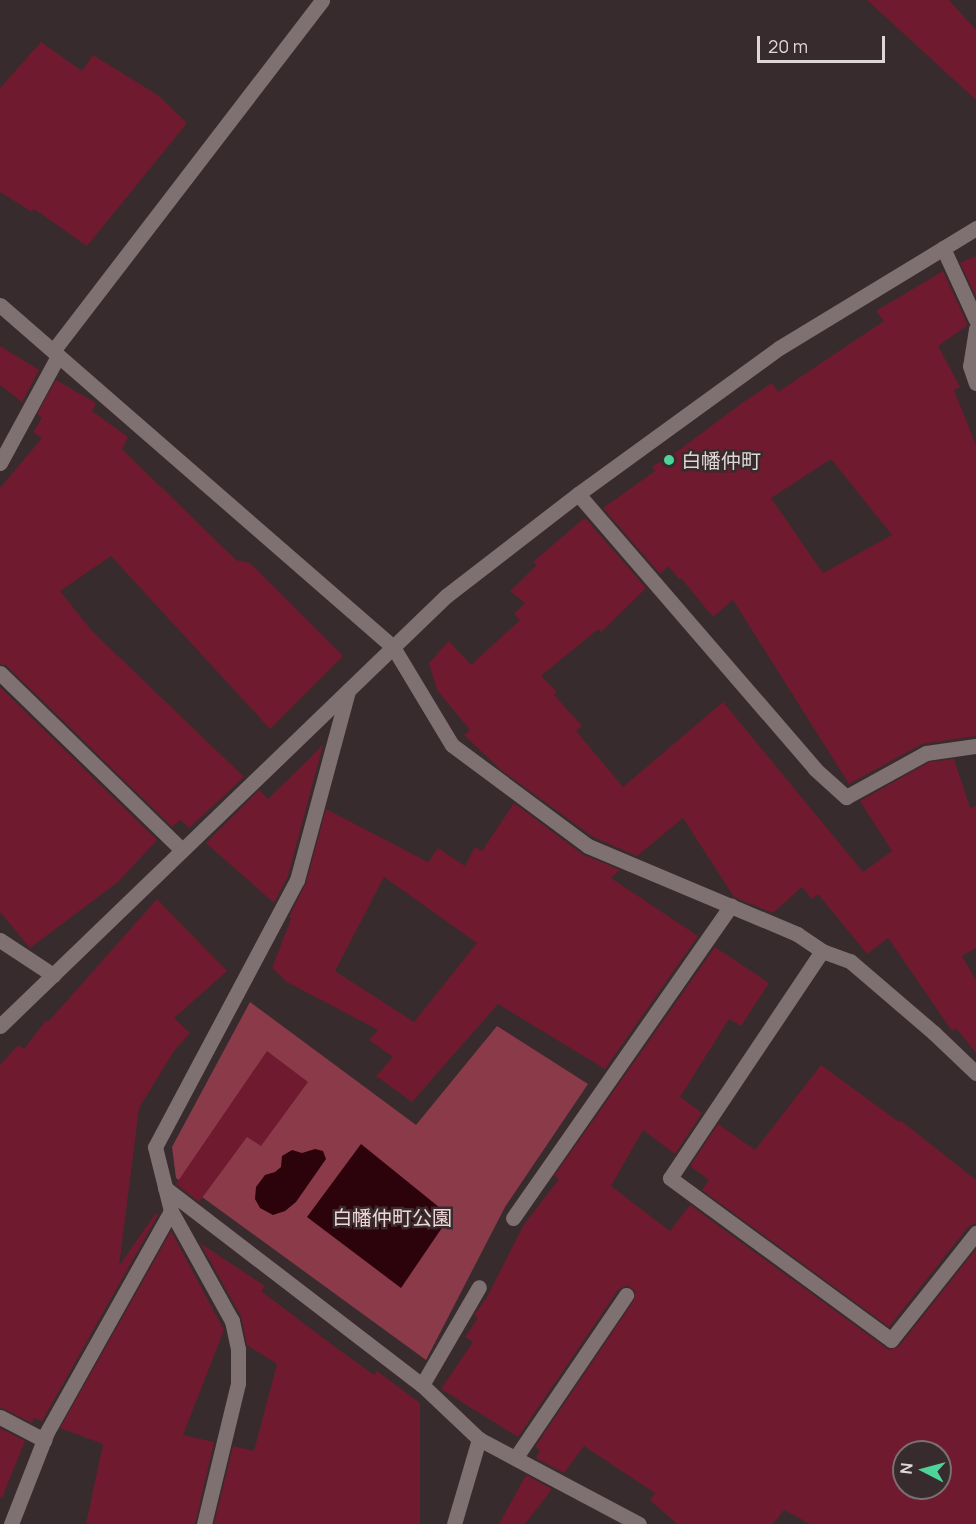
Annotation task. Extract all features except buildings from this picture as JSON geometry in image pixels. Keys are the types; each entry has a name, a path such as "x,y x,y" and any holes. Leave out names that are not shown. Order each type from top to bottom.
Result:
{"street":[{"path":"0,463 56,353 322,0"},
{"path":"0,1026 446,596 578,494 779,348 976,228"},
{"path":"943,248 976,320"},
{"path":"0,305 393,647 452,745 588,846 797,934 822,951 850,960 976,1073"},
{"path":"976,329 970,366 976,384"},
{"path":"578,494 815,769 846,797 926,753 976,746"},
{"path":"0,673 182,850"},
{"path":"204,1524 238,1383 238,1349 232,1321 171,1211 155,1147 297,880 348,691"},
{"path":"513,1218 731,906"},
{"path":"0,940 53,975"},
{"path":"822,951 670,1178 891,1340 976,1233"},
{"path":"165,1188 422,1385 479,1439 639,1524"},
{"path":"11,1524 44,1440 171,1211"},
{"path":"422,1385 478,1287"},
{"path":"516,1457 627,1295"},
{"path":"0,1417 44,1440"},
{"path":"454,1524 479,1439"}],"green space":[{"name":"白幡仲町公園","path":"250,1002 416,1125 497,1026 588,1084 505,1207 426,1360 176,1178 172,1147"}],"shaded area":[{"path":"361,1144 450,1216 401,1288 307,1217"},
{"path":"315,1149 323,1151 326,1159 296,1202 285,1211 273,1215 260,1208 255,1199 256,1187 265,1175 281,1167 282,1156 292,1150 302,1153"}],"place":[{"name":"白幡仲町","path":"669,460"}]}
